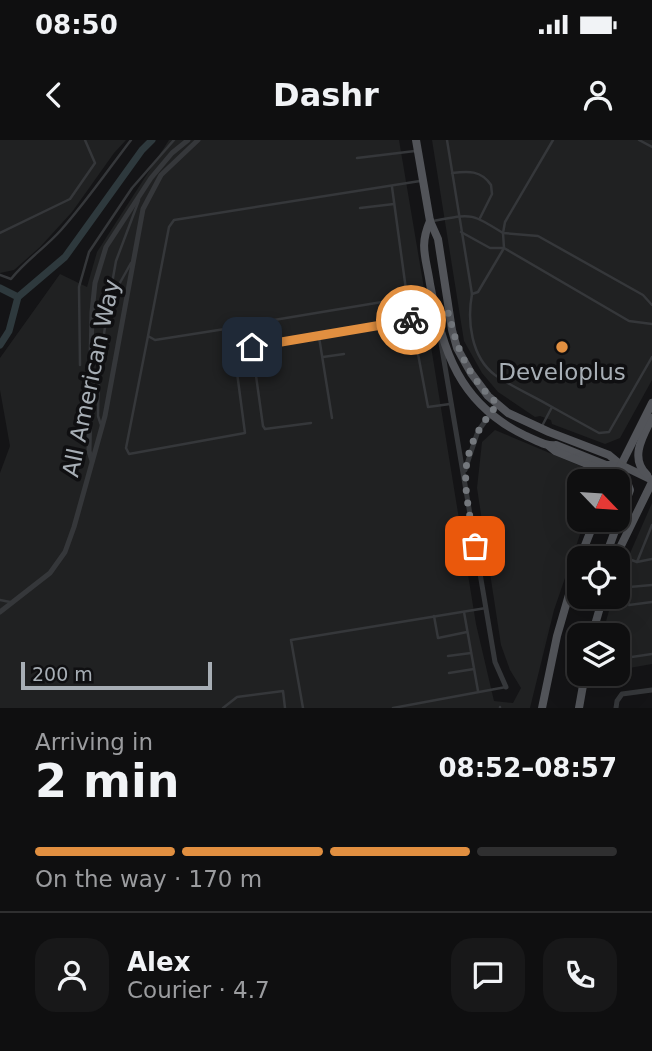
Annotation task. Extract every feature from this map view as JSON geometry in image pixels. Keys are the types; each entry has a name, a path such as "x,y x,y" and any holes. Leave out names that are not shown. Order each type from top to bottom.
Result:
{"main road":[{"path":"416,140 430,221 438,239 457,348 471,373 488,396 508,412 540,429 609,455 621,465 652,481"},
{"path":"430,221 422,239 436,316 446,350 460,380 480,405 501,422 555,451 599,469"},
{"path":"619,469 652,403"},
{"path":"652,418 641,439 637,456 640,469 652,481"},
{"path":"549,446 556,445 606,465 621,465"},
{"path":"609,546 630,490 621,465"},
{"path":"621,546 652,481"},
{"path":"542,708 556,636 567,601"},
{"path":"579,708 583,686"}],"street":[{"path":"93,465 89,451 95,283 106,247 164,162 188,140"},
{"name":"All American Way","path":"0,612 50,573 65,552 102,428 143,209 170,164 198,140"},
{"path":"252,347 449,313"},
{"path":"436,316 495,662 506,687"},
{"path":"464,473 472,443 498,404"},
{"path":"616,708 622,694 652,690"}],"lane":[{"path":"0,233 70,199 95,163 85,140"},
{"path":"0,275 10,279 26,260 63,228 131,140"},
{"path":"80,365 79,287 89,252 132,188 174,140"},
{"path":"447,140 472,294 469,312 471,333 484,364 494,374 600,433 609,432 652,357"},
{"path":"472,294 478,292 504,248 505,222 553,140"},
{"path":"639,140 652,147"},
{"path":"357,158 418,150"},
{"path":"452,173 472,171 488,180 492,194 479,218"},
{"path":"252,347 236,365 245,433 129,454 126,448 169,227 174,220 423,180"},
{"path":"311,424 265,429 263,426 252,347 256,323 407,298 391,185"},
{"path":"91,391 99,366 116,261 140,196"},
{"path":"360,208 394,204"},
{"path":"430,221 468,214 503,233 538,236 643,295 652,305"},
{"path":"461,232 490,248 504,248 629,321 652,324"},
{"path":"111,300 135,256"},
{"path":"388,301 391,324"},
{"path":"412,320 428,407 450,404"},
{"path":"148,336 155,340 225,329 252,347"},
{"path":"319,337 332,418"},
{"path":"322,357 344,354"},
{"path":"99,366 98,416 102,428"},
{"path":"540,429 552,407"},
{"path":"637,562 652,525"},
{"path":"630,560 637,562 652,559"},
{"path":"630,588 652,584"},
{"path":"0,600 14,603"},
{"path":"630,605 652,602"},
{"path":"303,708 291,640 486,608"},
{"path":"464,612 478,692"},
{"path":"434,616 438,638 467,632"},
{"path":"448,656 471,653"},
{"path":"630,657 652,654"},
{"path":"449,673 474,670"},
{"path":"393,708 506,687"},
{"path":"223,708 237,698 283,691 285,708"}],"shaded area":[{"path":"0,140 126,140 72,212 40,247 14,270 0,273"},
{"path":"169,140 399,140 426,300 419,311 423,330 429,334 476,624 494,701 513,703 521,688 510,670 501,645 477,488 482,442 495,430 588,469 567,469 567,532 581,532 576,546 567,546 567,572 554,610 530,708 0,708 0,473 10,446 0,390 0,358 60,274 87,287 97,252"},
{"path":"432,140 652,140 652,380 620,438 605,444 552,424 551,420 535,417 498,392 482,373 464,341"},
{"path":"652,503 652,664 630,668 630,623 605,623 610,609 630,609 630,553"}],"waterway":[{"path":"0,345 9,331 18,297 65,257 152,140"},
{"path":"0,288 18,297"}],"way so far":[{"path":"411,320 449,313 457,348 480,386 498,404 472,443 464,473 475,546"}],"place":[{"name":"Developlus","path":"562,347"}],"route":[{"path":"252,347 411,320"}]}
